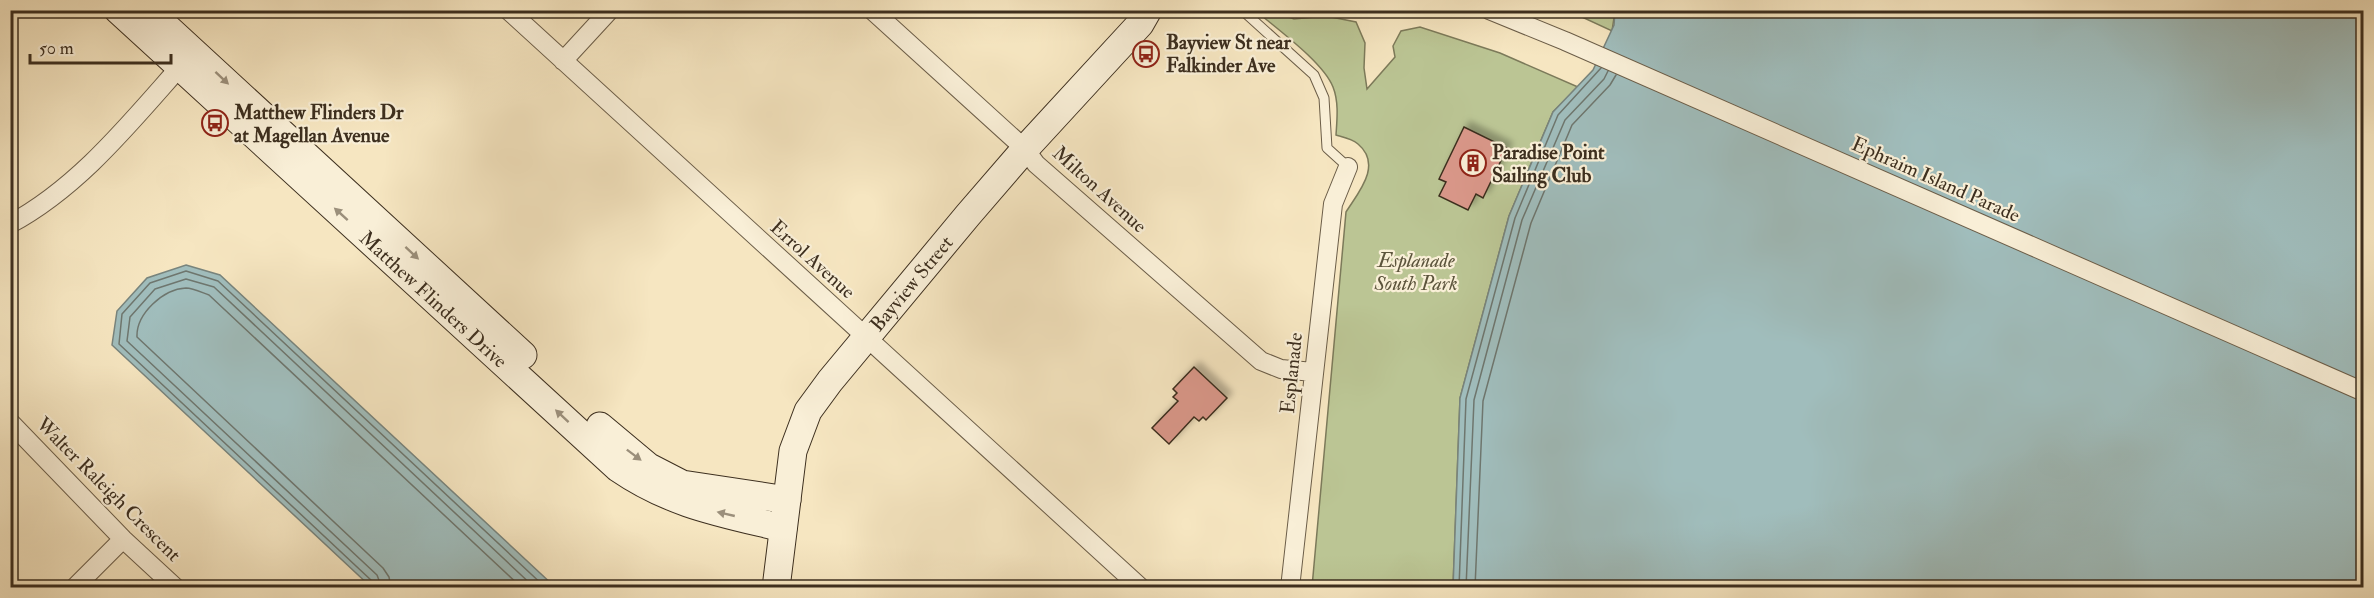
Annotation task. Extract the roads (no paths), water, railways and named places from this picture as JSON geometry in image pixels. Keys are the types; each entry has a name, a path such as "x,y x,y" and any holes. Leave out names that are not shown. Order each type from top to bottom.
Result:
{"main road":[{"name":"Matthew Flinders Drive","path":"118,10 187,60 621,446 649,467 682,484 787,500"},
{"name":"Matthew Flinders Drive","path":"148,10 187,60 618,468 649,488 685,504 783,528"},
{"name":"Bayview Street","path":"776,588 794,451 802,423 817,398 1025,149 1149,15"}],"street":[{"name":"Errol Avenue","path":"508,10 1141,588"},
{"path":"563,61 610,10"},
{"name":"Milton Avenue","path":"872,10 1025,149 1036,164 1261,362 1281,369 1313,372"},
{"name":"Ephraim Island Parade","path":"1489,10 1565,40 2364,392"},
{"path":"10,224 47,202 75,178 187,60"},
{"name":"Esplanade","path":"1290,588 1333,204 1348,167"},
{"name":"Walter Raleigh Crescent","path":"10,422 123,539 176,588"},
{"path":"74,588 123,539"}],"lane":[{"path":"1242,10 1314,75 1324,98 1327,148 1348,167"}],"water":[{"path":"1615,11 2363,11 2363,587 1453,588 1460,398 1509,216 1553,112 1593,70 1614,25"},
{"path":"186,265 220,275 555,587 371,587 112,345 117,311 147,278"}],"place":[{"name":"Bayview St near Falkinder Ave","path":"1146,54"},
{"name":"Matthew Flinders Dr at Magellan Avenue","path":"215,123"},
{"name":"Paradise Point Sailing Club","path":"1473,163"}],"park label":[{"name":"Esplanade South Park","path":"1416,272"}]}
